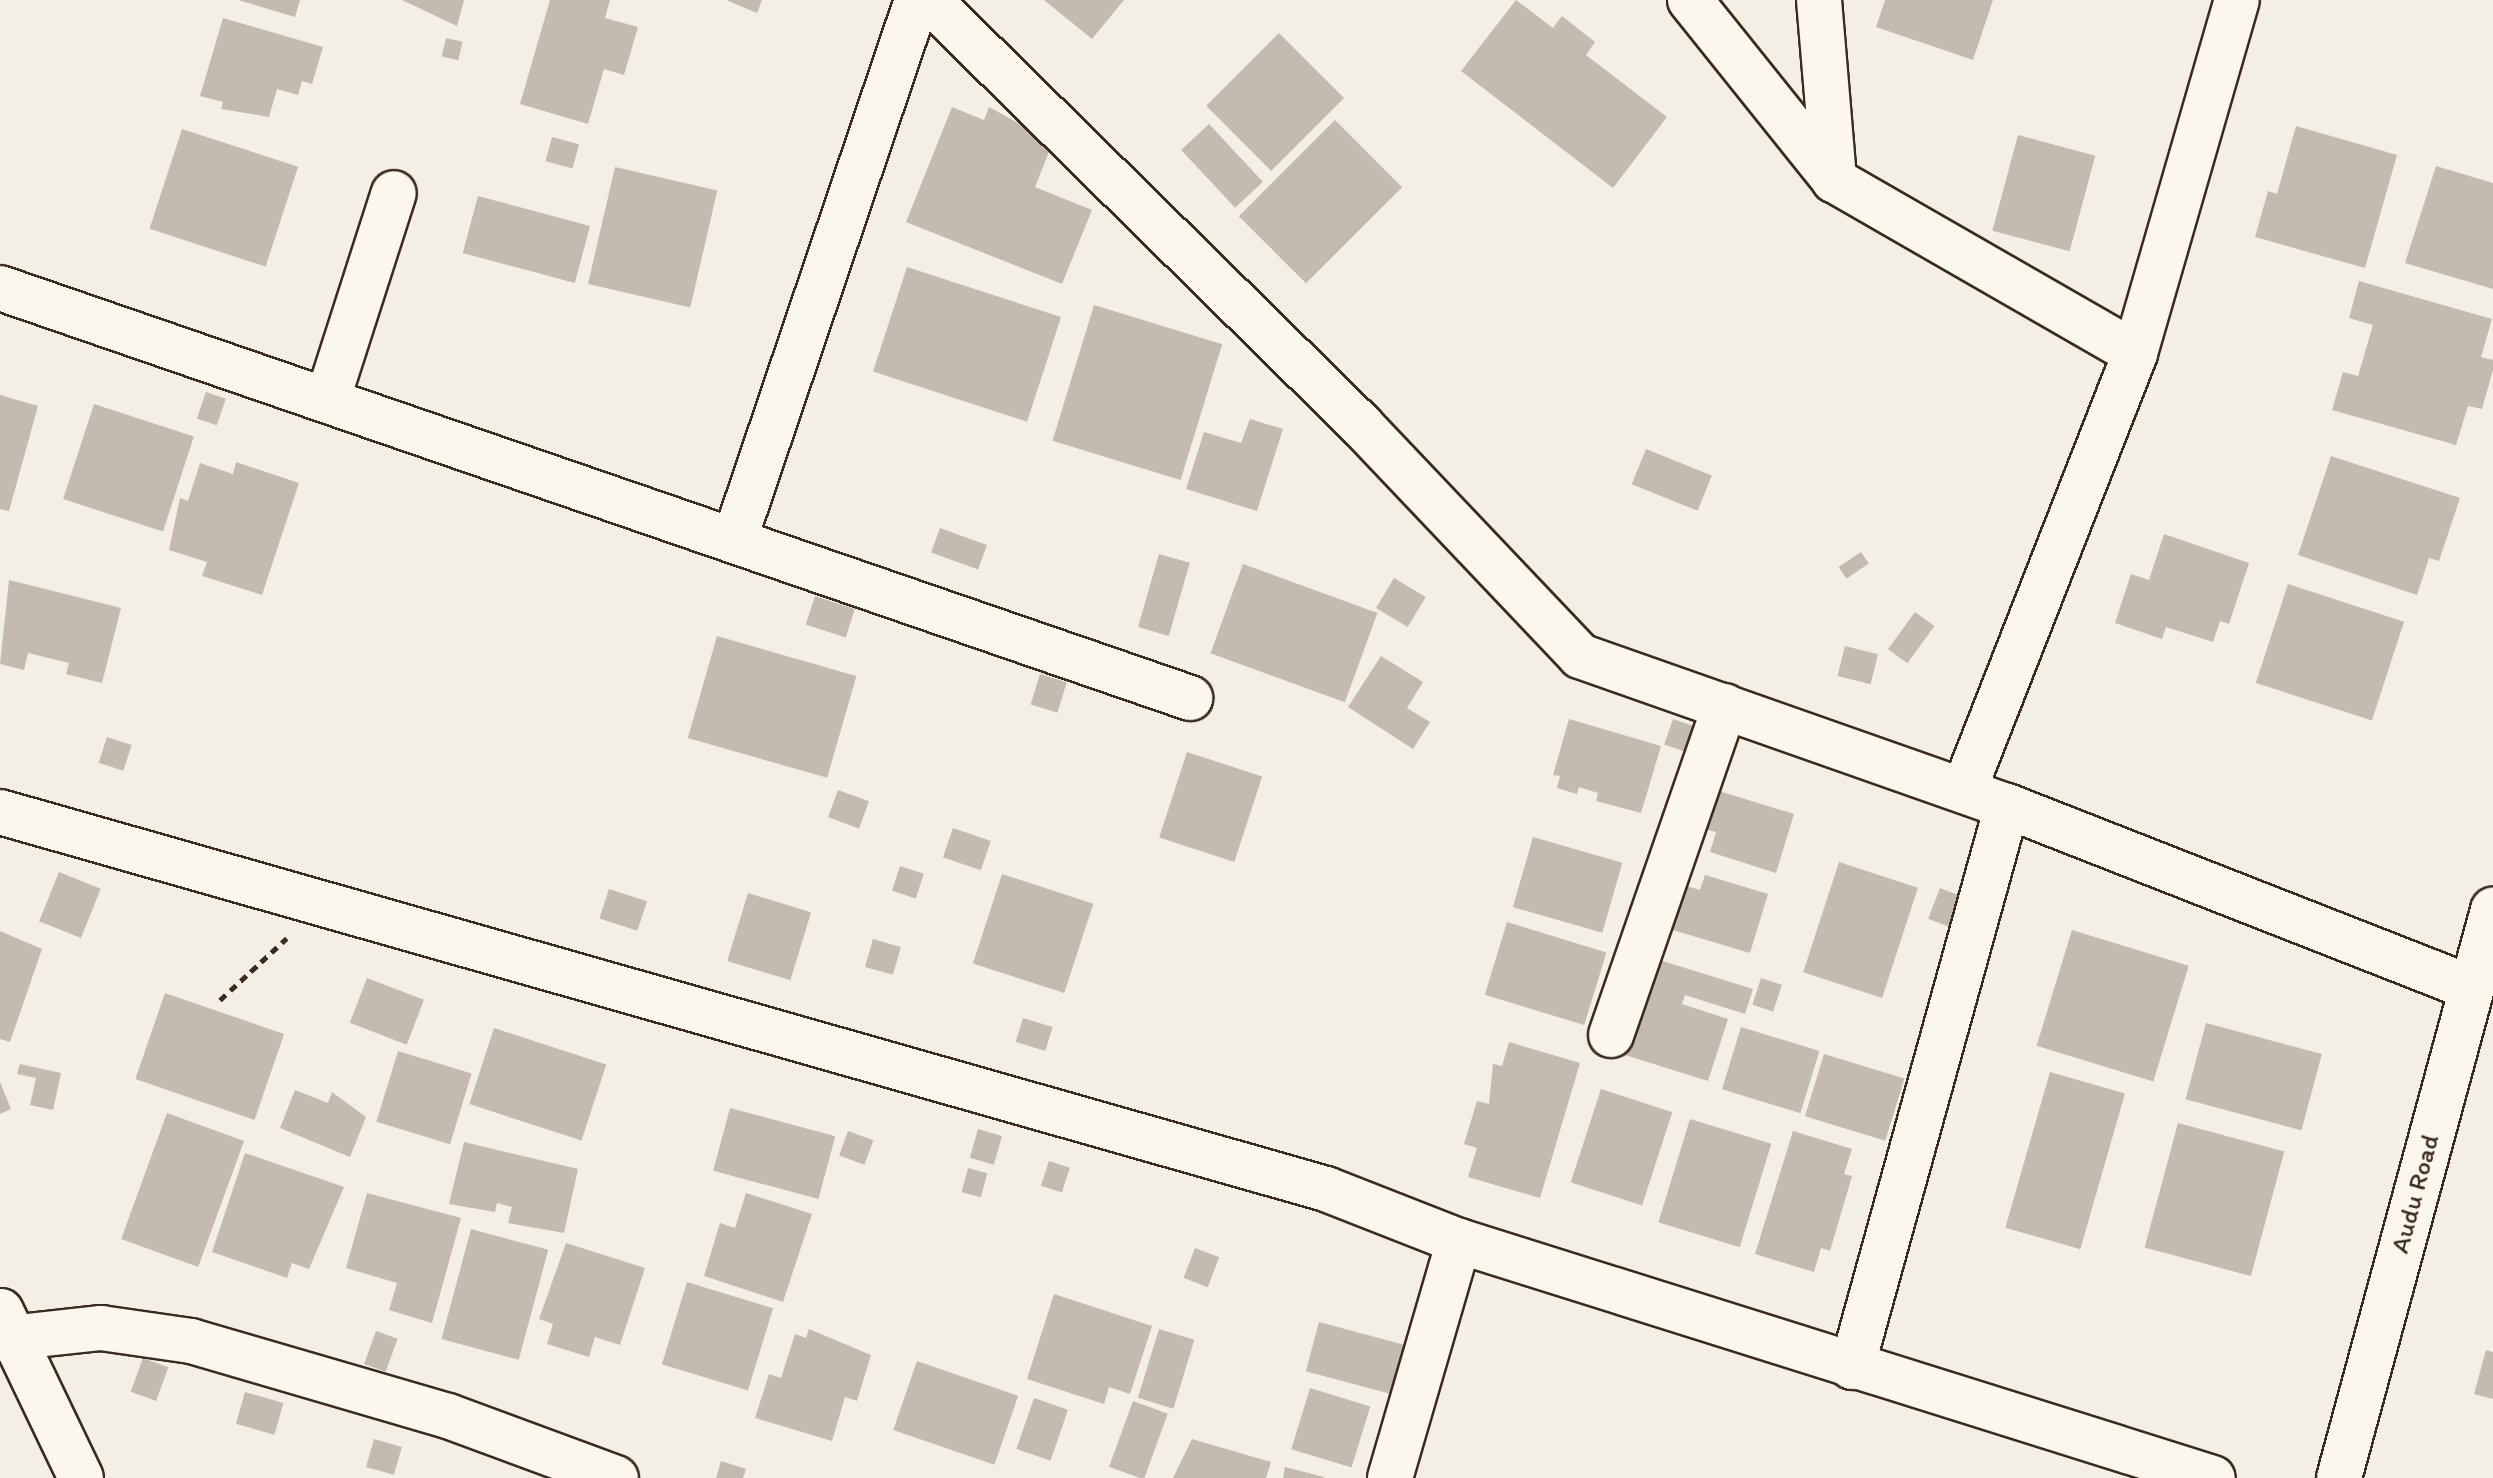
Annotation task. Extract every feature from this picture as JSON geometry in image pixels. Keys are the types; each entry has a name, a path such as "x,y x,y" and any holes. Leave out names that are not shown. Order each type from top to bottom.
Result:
{"street":[{"path":"734,541 917,0"},
{"path":"929,0 1362,426 1580,656 1964,790 2470,987"},
{"path":"1690,0 1834,180 2135,353"},
{"path":"1819,0 1834,180"},
{"path":"1964,790 2135,353 2237,0"},
{"path":"328,398 394,193"},
{"path":"0,288 328,398 1190,698"},
{"path":"1611,1035 1725,706"},
{"path":"1852,1367 2007,806"},
{"path":"0,812 1326,1189 1459,1241 2213,1478"},
{"name":"Audu Road","path":"2339,1478 2493,910"},
{"path":"1390,1478 1459,1241"},
{"path":"81,1478 4,1327 101,1328 191,1341 448,1416 616,1478"}],"path":[{"path":"220,1000 323,905"}],"building":[{"path":"238,0 300,0 295,17"},
{"path":"402,0 464,0 457,26"},
{"path":"550,0 610,0 605,18 638,27 624,75 604,69 588,124 520,104"},
{"path":"726,0 762,0 757,13"},
{"path":"1044,0 1124,0 1092,39"},
{"path":"1516,0 1553,28 1562,16 1595,42 1586,55 1667,117 1613,188 1461,71"},
{"path":"1885,0 1993,0 1973,60 1876,27"},
{"path":"223,18 323,47 312,84 302,81 298,95 277,89 269,117 221,109 223,102 200,96"},
{"path":"1279,33 1344,98 1271,171 1206,106"},
{"path":"446,38 463,42 458,60 442,57"},
{"path":"952,107 984,120 989,107 1053,142 1035,187 1092,210 1062,284 906,222"},
{"path":"1335,120 1402,187 1306,283 1239,216"},
{"path":"1209,124 1263,182 1235,208 1181,150"},
{"path":"2296,126 2397,155 2365,268 2255,237 2268,191 2277,194"},
{"path":"182,129 298,167 266,267 150,229"},
{"path":"2018,135 2095,156 2070,251 1992,231"},
{"path":"552,137 579,144 573,168 546,161"},
{"path":"2436,166 2493,183 2493,289 2405,263"},
{"path":"615,167 717,191 690,308 588,284"},
{"path":"478,196 590,226 575,283 463,253"},
{"path":"907,267 1061,317 1027,422 873,372"},
{"path":"2359,281 2492,319 2481,357 2493,360 2482,409 2468,406 2456,445 2332,410 2343,372 2358,376 2373,325 2349,318"},
{"path":"1094,305 1222,344 1181,480 1052,441"},
{"path":"206,392 226,399 217,425 197,418"},
{"path":"0,395 38,406 9,511 0,509"},
{"path":"94,404 194,436 163,532 63,499"},
{"path":"1250,419 1283,429 1257,511 1186,489 1204,432 1241,443"},
{"path":"1646,449 1712,476 1698,511 1632,484"},
{"path":"2331,456 2460,498 2439,561 2429,558 2417,595 2298,555"},
{"path":"236,462 299,483 262,595 202,576 207,562 169,550 180,498 188,501 200,463 233,474"},
{"path":"940,528 987,545 978,570 931,552"},
{"path":"2164,534 2249,563 2229,624 2220,621 2213,642 2166,627 2162,639 2115,623 2131,574 2149,580"},
{"path":"1861,552 1869,564 1846,579 1839,567"},
{"path":"1159,554 1190,563 1169,636 1138,627"},
{"path":"1243,564 1377,613 1345,702 1211,653"},
{"path":"1394,578 1426,597 1408,627 1376,608"},
{"path":"9,580 121,608 102,683 66,674 69,663 28,653 24,670 0,664"},
{"path":"2288,584 2404,622 2372,721 2256,683"},
{"path":"815,596 855,609 846,638 806,625"},
{"path":"1915,612 1934,626 1907,663 1888,649"},
{"path":"717,636 856,676 827,778 688,738"},
{"path":"1845,646 1878,654 1870,684 1838,676"},
{"path":"1381,656 1423,682 1407,708 1430,722 1413,749 1348,707"},
{"path":"1040,674 1067,682 1057,713 1031,705"},
{"path":"1569,719 1661,746 1641,813 1596,801 1598,793 1579,787 1577,794 1557,788 1560,776 1553,775"},
{"path":"1673,719 1711,732 1702,758 1664,745"},
{"path":"107,737 132,745 123,771 99,763"},
{"path":"1187,752 1262,776 1234,862 1159,838"},
{"path":"1709,788 1794,814 1776,873 1710,852 1716,832 1697,827"},
{"path":"838,790 869,801 859,829 828,817"},
{"path":"953,828 991,841 981,870 943,857"},
{"path":"1533,837 1622,863 1602,933 1513,907"},
{"path":"1839,862 1918,888 1882,998 1803,972"},
{"path":"900,866 924,874 916,898 892,891"},
{"path":"59,872 101,889 81,938 39,921"},
{"path":"1002,874 1093,904 1064,993 973,963"},
{"path":"1705,875 1768,894 1750,953 1666,928 1680,884 1700,890"},
{"path":"1940,888 1963,897 1952,928 1928,919"},
{"path":"609,889 647,901 637,931 599,918"},
{"path":"748,893 811,912 790,980 727,961"},
{"path":"1507,922 1606,952 1584,1025 1485,995"},
{"path":"2072,930 2189,966 2153,1081 2037,1046"},
{"path":"0,931 42,949 10,1042 0,1039"},
{"path":"873,939 901,947 893,975 865,967"},
{"path":"1640,954 1753,989 1745,1014 1685,995 1682,1004 1728,1019 1708,1081 1609,1050"},
{"path":"367,978 424,1000 407,1045 350,1023"},
{"path":"1761,978 1782,985 1773,1011 1752,1005"},
{"path":"165,993 284,1034 255,1120 135,1079"},
{"path":"1023,1018 1053,1027 1045,1051 1016,1042"},
{"path":"2206,1023 2322,1054 2301,1130 2186,1099"},
{"path":"1741,1027 1819,1051 1800,1113 1722,1089"},
{"path":"494,1028 606,1064 582,1141 469,1104"},
{"path":"1509,1042 1580,1063 1540,1198 1468,1177 1477,1148 1464,1144 1477,1101 1489,1104 1493,1064 1502,1066"},
{"path":"398,1051 472,1074 450,1144 376,1122"},
{"path":"1824,1054 1904,1079 1885,1141 1805,1116"},
{"path":"20,1064 61,1073 53,1110 30,1105 36,1078 17,1074"},
{"path":"2050,1072 2125,1093 2080,1249 2005,1228"},
{"path":"0,1082 11,1109 0,1114"},
{"path":"1601,1089 1672,1112 1642,1205 1571,1182"},
{"path":"295,1090 328,1103 332,1092 366,1117 350,1157 280,1128"},
{"path":"730,1108 835,1136 818,1199 713,1171"},
{"path":"167,1113 244,1141 198,1267 121,1239"},
{"path":"1690,1119 1771,1144 1740,1247 1658,1222"},
{"path":"2178,1123 2284,1151 2251,1276 2145,1248"},
{"path":"978,1129 1002,1136 994,1165 970,1158"},
{"path":"848,1131 873,1140 864,1165 839,1155"},
{"path":"1793,1131 1852,1149 1844,1174 1852,1176 1830,1251 1821,1248 1814,1272 1755,1254"},
{"path":"464,1142 578,1169 564,1233 508,1223 512,1207 497,1203 495,1212 449,1204"},
{"path":"245,1153 344,1187 309,1269 292,1263 287,1278 212,1252"},
{"path":"1049,1161 1070,1168 1062,1193 1041,1186"},
{"path":"968,1168 987,1173 981,1197 962,1192"},
{"path":"367,1193 461,1218 432,1323 389,1310 397,1283 346,1268"},
{"path":"746,1193 812,1214 783,1302 704,1276 720,1223 735,1228"},
{"path":"471,1229 548,1250 519,1360 441,1339"},
{"path":"566,1243 645,1268 620,1345 595,1337 589,1357 547,1344 553,1324 539,1319"},
{"path":"1195,1248 1219,1257 1208,1287 1184,1278"},
{"path":"687,1282 773,1308 748,1391 662,1364"},
{"path":"1054,1294 1152,1326 1130,1394 1109,1387 1104,1404 1027,1379"},
{"path":"1319,1322 1407,1346 1394,1395 1306,1371"},
{"path":"809,1329 871,1355 857,1401 845,1397 832,1441 755,1418 769,1374 781,1378 795,1334 806,1338"},
{"path":"1159,1329 1194,1340 1173,1409 1138,1398"},
{"path":"376,1331 398,1339 386,1372 364,1364"},
{"path":"2486,1350 2493,1352 2493,1399 2474,1394"},
{"path":"143,1358 168,1367 156,1401 131,1392"},
{"path":"917,1361 1018,1396 994,1465 893,1430"},
{"path":"1310,1388 1370,1406 1352,1468 1291,1449"},
{"path":"245,1392 283,1403 274,1435 236,1424"},
{"path":"1034,1398 1068,1410 1050,1461 1016,1449"},
{"path":"1133,1401 1168,1414 1144,1478 1109,1467"},
{"path":"374,1439 402,1447 394,1475 366,1467"},
{"path":"1192,1439 1271,1462 1266,1478 1173,1478"},
{"path":"721,1461 746,1469 743,1478 716,1478"},
{"path":"1285,1467 1324,1477 1324,1478 1283,1478"}]}
